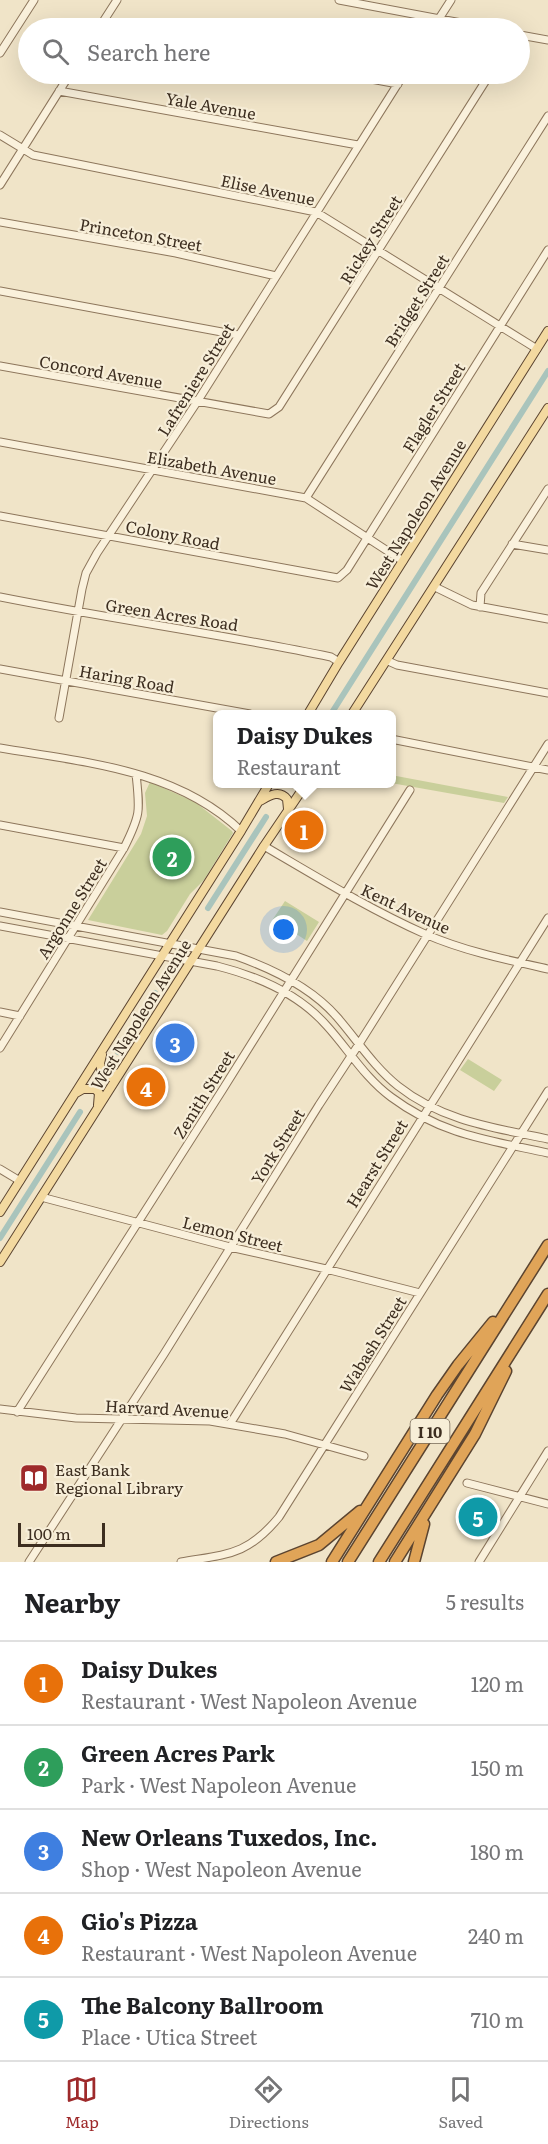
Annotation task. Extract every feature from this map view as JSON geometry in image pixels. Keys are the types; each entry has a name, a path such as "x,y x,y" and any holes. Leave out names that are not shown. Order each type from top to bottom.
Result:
{"highway":[{"name":"I 10","path":"348,1562 548,1245"},
{"name":"I 10","path":"379,1562 548,1294"},
{"path":"332,1562 458,1365 514,1300"},
{"path":"394,1562 446,1481 490,1406 520,1338"},
{"path":"414,1562 421,1530 446,1481"},
{"path":"276,1562 318,1545 360,1510 381,1485"}],"main road":[{"name":"West Napoleon Avenue","path":"310,710 548,331"},
{"path":"355,710 548,408"},
{"name":"West Napoleon Avenue","path":"0,1212 242,831 266,788"},
{"name":"West Napoleon Avenue","path":"0,1262 303,788"},
{"path":"258,803 274,794 280,794 287,799 288,810"},
{"path":"103,1048 100,1064 102,1073 109,1077 120,1072"},
{"path":"74,1094 83,1089 95,1089 99,1093 97,1108"}],"street":[{"path":"22,18 34,0"},
{"path":"105,18 117,0"},
{"path":"339,0 363,2 440,18 451,0"},
{"path":"1,50 18,24"},
{"path":"530,37 548,40"},
{"path":"0,185 64,84"},
{"name":"Lafreniere Street","path":"59,718 86,573 398,84"},
{"name":"Rickey Street","path":"267,414 279,407 484,84"},
{"name":"Yale Avenue","path":"59,91 358,145"},
{"name":"Bridget Street","path":"306,498 548,116"},
{"name":"Elise Avenue","path":"0,135 33,155 61,162 316,212 537,349"},
{"name":"Princeton Street","path":"0,222 176,253 276,276"},
{"name":"Flagler Street","path":"341,577 548,250"},
{"path":"0,291 238,335"},
{"name":"Concord Avenue","path":"0,366 267,414"},
{"name":"Elizabeth Avenue","path":"0,442 306,498 403,561"},
{"path":"480,607 481,593 548,489"},
{"name":"Colony Road","path":"0,516 334,578 341,577"},
{"path":"512,544 548,550"},
{"path":"435,587 480,607 548,620"},
{"name":"Green Acres Road","path":"0,597 78,613 275,645 331,657 339,662"},
{"path":"388,661 397,665 548,693"},
{"name":"Haring Road","path":"0,669 228,710"},
{"path":"396,740 548,770"},
{"name":"York Street","path":"29,1562 164,1354 548,744"},
{"path":"0,748 136,774 174,787 193,796 234,823 242,831"},
{"name":"Argonne Street","path":"0,1048 124,848 140,812 136,774"},
{"name":"Zenith Street","path":"17,1412 224,1089 410,790"},
{"path":"0,825 124,848"},
{"name":"Kent Avenue","path":"264,846 344,894 427,935 474,951 548,969"},
{"path":"0,912 236,956 266,967 324,1003 392,1081 428,1106 470,1123 548,1139"},
{"name":"Hearst Street","path":"230,1424 548,918"},
{"path":"0,926 245,973 283,991 326,1024 373,1082 421,1118 468,1136 548,1153"},
{"path":"0,1012 20,1016"},
{"name":"Wabash Street","path":"181,1562 240,1551 267,1532 279,1518 548,1091"},
{"path":"0,1169 20,1181"},
{"name":"Lemon Street","path":"41,1197 230,1247 420,1293"},
{"name":"Harvard Avenue","path":"0,1409 76,1418 210,1421 285,1434 364,1456"},
{"path":"479,1562 548,1451"},
{"path":"467,1483 548,1504"}],"green space":[{"path":"396,776 508,797 504,803 396,784"},
{"path":"150,782 195,802 233,833 204,880 190,894 167,931 162,935 88,920 141,834 147,816 145,793"},
{"path":"285,901 319,922 307,941 273,919"},
{"path":"468,1059 502,1080 494,1091 460,1070"}],"waterway":[{"path":"334,710 548,371"},
{"path":"208,908 266,817"},
{"path":"118,1052 155,993"},
{"path":"0,1238 80,1112"}],"place":[{"name":"Daisy Dukes","path":"304,830"},
{"name":"Green Acres Park","path":"172,857"},
{"name":"New Orleans Tuxedos, Inc.","path":"175,1043"},
{"name":"Gio's Pizza","path":"146,1087"},
{"name":"East Bank Regional Library","path":"34,1478"},
{"name":"The Balcony Ballroom","path":"478,1517"}]}
